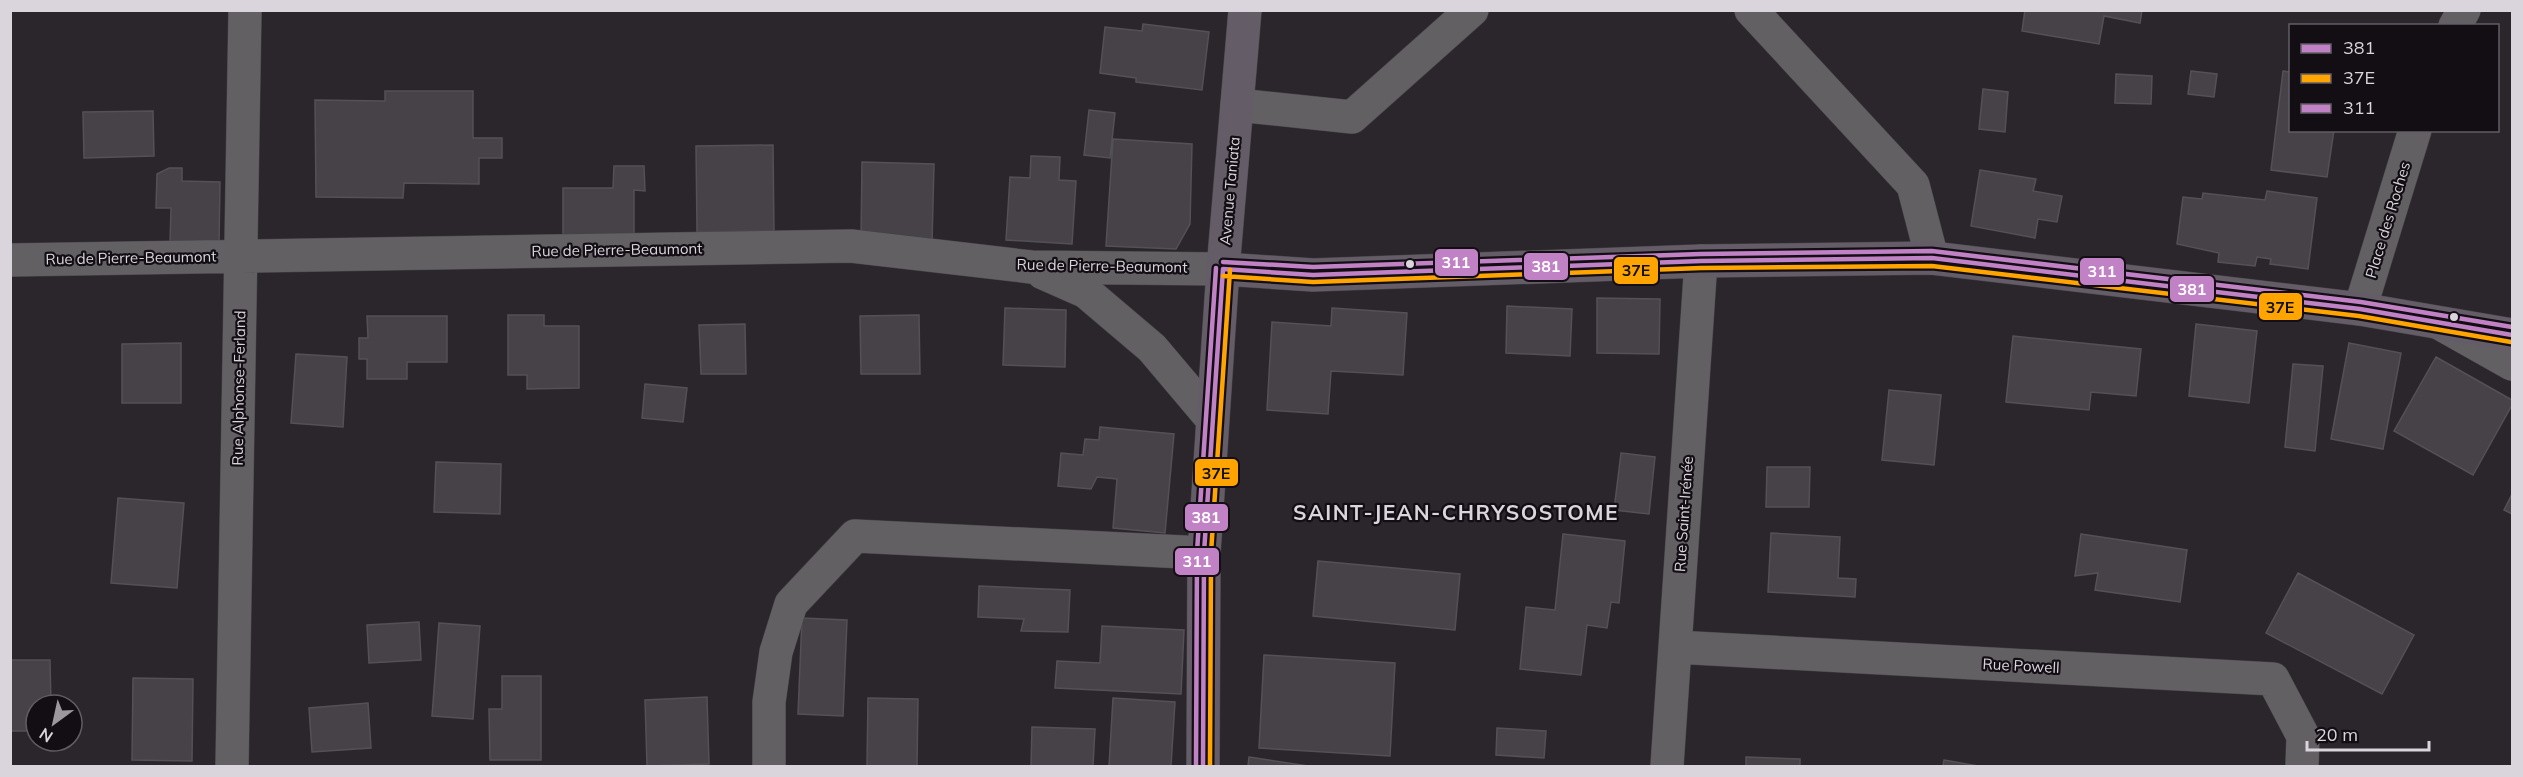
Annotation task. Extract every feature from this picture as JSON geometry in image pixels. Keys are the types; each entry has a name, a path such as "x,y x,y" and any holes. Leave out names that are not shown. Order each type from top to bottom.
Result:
{"main road":[{"name":"Avenue Taniata","path":"1203,766 1204,553 1223,269 1245,10"},
{"path":"1223,269 1313,275 1701,261 1932,258 2360,309 2512,335"}],"street":[{"name":"Rue Alphonse-Ferland","path":"232,766 245,10"},
{"path":"1237,105 1352,117 1472,10"},
{"path":"1751,10 1913,185 1932,258"},
{"path":"2456,24 2464,10"},
{"name":"Place des Roches","path":"2360,309 2414,132"},
{"name":"Rue de Pierre-Beaumont","path":"10,260 851,246 1031,267 1223,269"},
{"name":"Rue Saint-Irénée","path":"1667,766 1701,261"},
{"path":"1031,267 1086,291 1152,348 1212,419"},
{"path":"2437,322 2512,364"},
{"path":"769,766 769,702 776,652 791,604 855,536 1204,553"},
{"name":"Rue Powell","path":"1675,647 2273,679 2303,736 2302,766"}],"building":[{"path":"2025,10 2142,10 2140,23 2104,16 2099,44 2022,31"},
{"path":"1143,24 1209,32 1202,90 1136,82 1136,78 1100,73 1105,27 1142,31"},
{"path":"2191,71 2217,74 2214,97 2188,94"},
{"path":"2283,71 2289,72 2289,132 2334,132 2327,177 2271,170"},
{"path":"2116,74 2152,76 2151,104 2115,103"},
{"path":"1983,89 2008,92 2005,132 1979,129"},
{"path":"385,91 473,91 473,138 502,138 502,158 479,158 479,184 404,183 403,198 316,197 315,100 385,101"},
{"path":"1089,110 1115,113 1110,158 1084,155"},
{"path":"153,111 154,156 84,158 83,112"},
{"path":"1113,139 1192,144 1190,224 1176,249 1106,246"},
{"path":"773,145 774,231 697,232 696,146"},
{"path":"1031,156 1060,157 1059,180 1076,181 1072,244 1006,240 1010,177 1030,178"},
{"path":"862,162 934,164 932,243 861,241"},
{"path":"614,166 644,166 645,191 634,190 634,234 563,235 563,188 613,188"},
{"path":"169,168 182,168 182,181 220,182 219,244 170,243 171,208 156,208 157,174"},
{"path":"1980,170 2036,179 2033,191 2062,196 2057,222 2038,219 2035,238 1971,226"},
{"path":"2267,191 2317,198 2308,269 2270,264 2271,259 2257,257 2255,266 2218,262 2219,253 2177,244 2183,197 2202,199 2203,193 2265,200"},
{"path":"1597,298 1660,299 1659,354 1597,353"},
{"path":"1507,306 1572,309 1570,356 1506,353"},
{"path":"1005,308 1066,310 1065,367 1003,365"},
{"path":"1332,308 1407,313 1403,375 1331,371 1328,414 1267,410 1272,322 1331,326"},
{"path":"508,315 544,315 544,326 579,326 579,388 527,389 527,375 508,375"},
{"path":"919,315 920,374 861,374 860,316"},
{"path":"367,316 447,316 447,362 407,362 407,379 367,379 367,359 359,359 359,338 368,338"},
{"path":"745,324 746,374 701,374 699,325"},
{"path":"2196,324 2257,331 2249,403 2189,396"},
{"path":"2013,336 2141,349 2136,396 2091,392 2089,410 2006,402"},
{"path":"181,343 181,403 122,403 122,344"},
{"path":"2349,343 2401,353 2383,449 2331,439"},
{"path":"296,354 347,357 343,427 291,423"},
{"path":"2436,357 2512,400 2512,405 2473,475 2394,431"},
{"path":"2293,364 2323,366 2315,451 2285,447"},
{"path":"645,384 687,388 683,422 642,418"},
{"path":"1889,390 1941,395 1934,465 1882,460"},
{"path":"1100,427 1174,434 1165,533 1113,528 1117,479 1097,477 1091,489 1058,486 1061,453 1083,455 1085,439 1099,440"},
{"path":"1621,453 1655,457 1649,514 1614,510"},
{"path":"436,462 501,464 500,514 434,512"},
{"path":"1767,467 1810,467 1809,507 1766,507"},
{"path":"2512,494 2512,514 2504,510"},
{"path":"118,498 184,503 177,588 111,583"},
{"path":"1771,533 1840,537 1838,578 1856,579 1855,597 1768,592"},
{"path":"1563,534 1625,541 1619,603 1611,602 1607,628 1587,625 1581,675 1520,669 1526,607 1555,610"},
{"path":"2081,534 2187,550 2180,602 2095,590 2098,573 2075,576"},
{"path":"1318,561 1460,574 1455,630 1313,616"},
{"path":"2298,573 2414,635 2382,694 2266,633"},
{"path":"979,586 1070,590 1068,632 1021,631 1024,619 978,617"},
{"path":"802,618 847,620 843,716 798,714"},
{"path":"419,622 421,660 369,663 367,625"},
{"path":"439,623 480,626 473,719 432,716"},
{"path":"1102,626 1184,630 1181,694 1055,688 1057,661 1100,663"},
{"path":"1264,655 1395,663 1390,756 1259,748"},
{"path":"10,660 50,660 51,693 24,693 24,731 10,731"},
{"path":"502,676 541,676 541,760 490,760 489,709 502,709"},
{"path":"133,678 193,679 192,761 132,760"},
{"path":"707,697 709,764 647,766 645,700"},
{"path":"868,698 918,699 917,766 867,766"},
{"path":"1113,698 1175,702 1171,766 1109,766"},
{"path":"368,703 371,748 312,752 309,708"},
{"path":"1032,727 1095,729 1093,766 1031,766"},
{"path":"1497,728 1546,731 1544,758 1496,755"},
{"path":"1249,757 1308,766 1248,766"},
{"path":"1746,757 1800,759 1800,766 1746,766"},
{"path":"1944,760 1978,766 1943,766"}],"transit line":[{"name":"311","path":"1223,262 1313,267 1701,254 1932,251 2361,302 2512,327"},
{"name":"381","path":"1223,269 1313,275 1701,261 1932,258 2360,309 2512,335"},
{"name":"37E","path":"1223,276 1313,282 1701,268 1932,266 2359,316 2511,342"},
{"name":"311","path":"1196,766 1197,552 1216,268"},
{"name":"381","path":"1203,766 1204,553 1223,269"},
{"name":"37E","path":"1210,766 1211,553 1230,270"}],"district":[{"name":"SAINT-JEAN-CHRYSOSTOME","path":"1456,513"}]}
